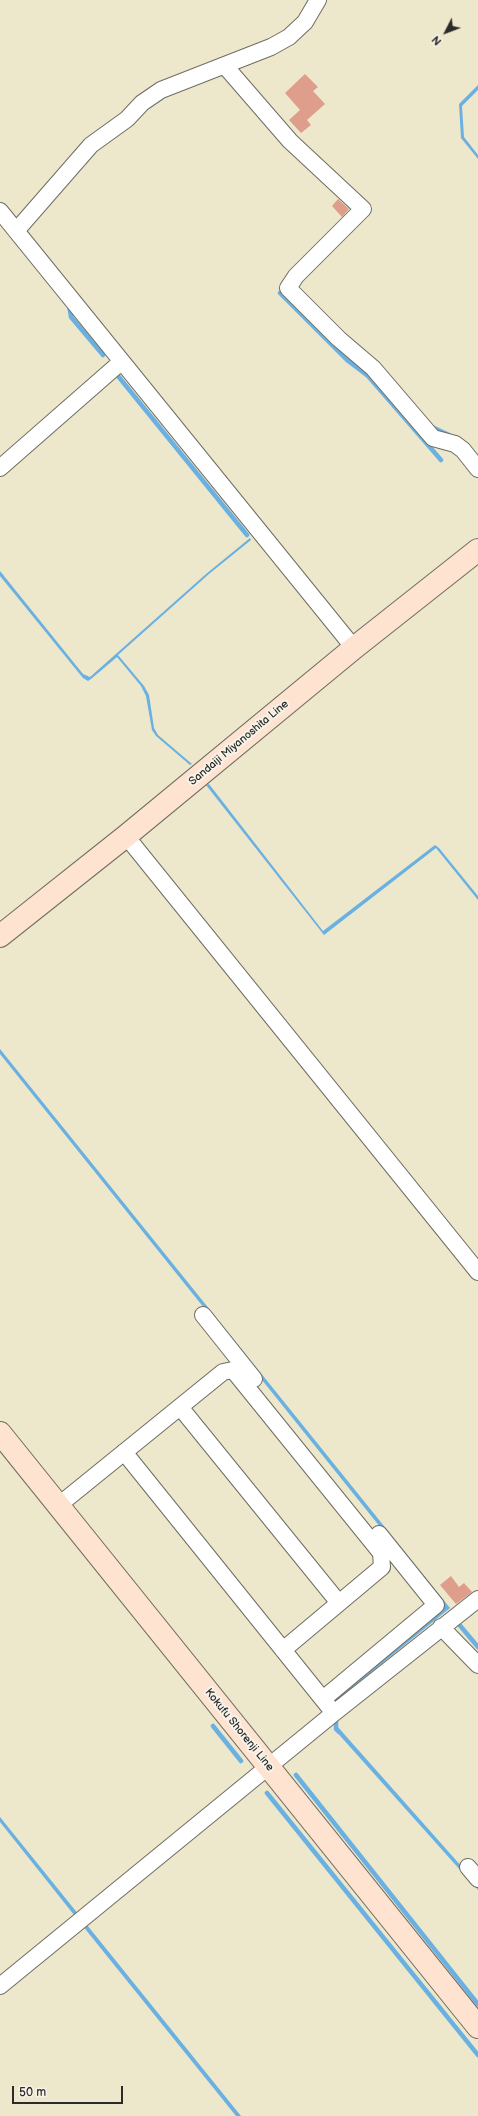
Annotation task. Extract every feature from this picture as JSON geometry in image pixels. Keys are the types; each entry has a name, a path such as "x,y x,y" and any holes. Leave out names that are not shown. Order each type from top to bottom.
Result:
{"main road":[{"name":"Sandaiji Miyanoshita Line","path":"0,936 126,836 354,648 478,550"},
{"name":"Kokufu Shorenji Line","path":"0,1433 478,2027"}],"street":[{"path":"16,231 91,145 127,119 142,103 161,90 271,47 289,37 305,22 318,0"},
{"path":"225,66 290,141 363,209 296,276 288,288 339,339 373,368 433,438 455,444 463,450 478,469"},
{"path":"0,211 354,648"},
{"path":"0,468 121,362"},
{"path":"126,836 478,1272"},
{"path":"203,1315 436,1605 323,1699"},
{"path":"58,1505 223,1372 233,1370 381,1553 382,1567 283,1650"},
{"path":"180,1407 339,1603"},
{"path":"124,1452 334,1712"},
{"path":"0,1986 334,1712 478,1599"},
{"path":"441,1627 478,1665"}],"water":[{"path":"478,85 478,90 462,106 464,137 478,155 478,159 461,138 459,104"},
{"path":"250,538 251,540 209,574 118,655 144,686 149,695 154,728 158,735 192,764 190,765 156,736 152,730 146,696 141,686 117,657 88,681 83,678 0,576 0,571 83,674 90,677 206,574"},
{"path":"209,784 323,931 435,845 478,896 478,900 436,848 324,935 206,785"},
{"path":"0,1049 450,1608 342,1696 339,1692 442,1604 0,1054"},
{"path":"337,1726 478,1885 478,1890 334,1729"},
{"path":"0,1817 241,2116 236,2116 90,1935 0,1822"}],"building":[{"path":"305,74 318,87 313,91 325,104 307,120 311,125 301,133 289,120 300,110 285,93"},
{"path":"338,199 349,209 342,217 332,206"},
{"path":"451,1576 459,1587 464,1583 472,1592 456,1604 440,1585"}],"waterway":[{"path":"280,293 347,360 368,376 441,460"},
{"path":"69,305 71,317 103,355"},
{"path":"118,376 247,535"},
{"path":"432,427 449,435"},
{"path":"457,1622 478,1647"},
{"path":"336,1716 336,1729 339,1732"},
{"path":"213,1726 241,1761"},
{"path":"296,1775 478,2004"},
{"path":"267,1793 478,2055"}]}
